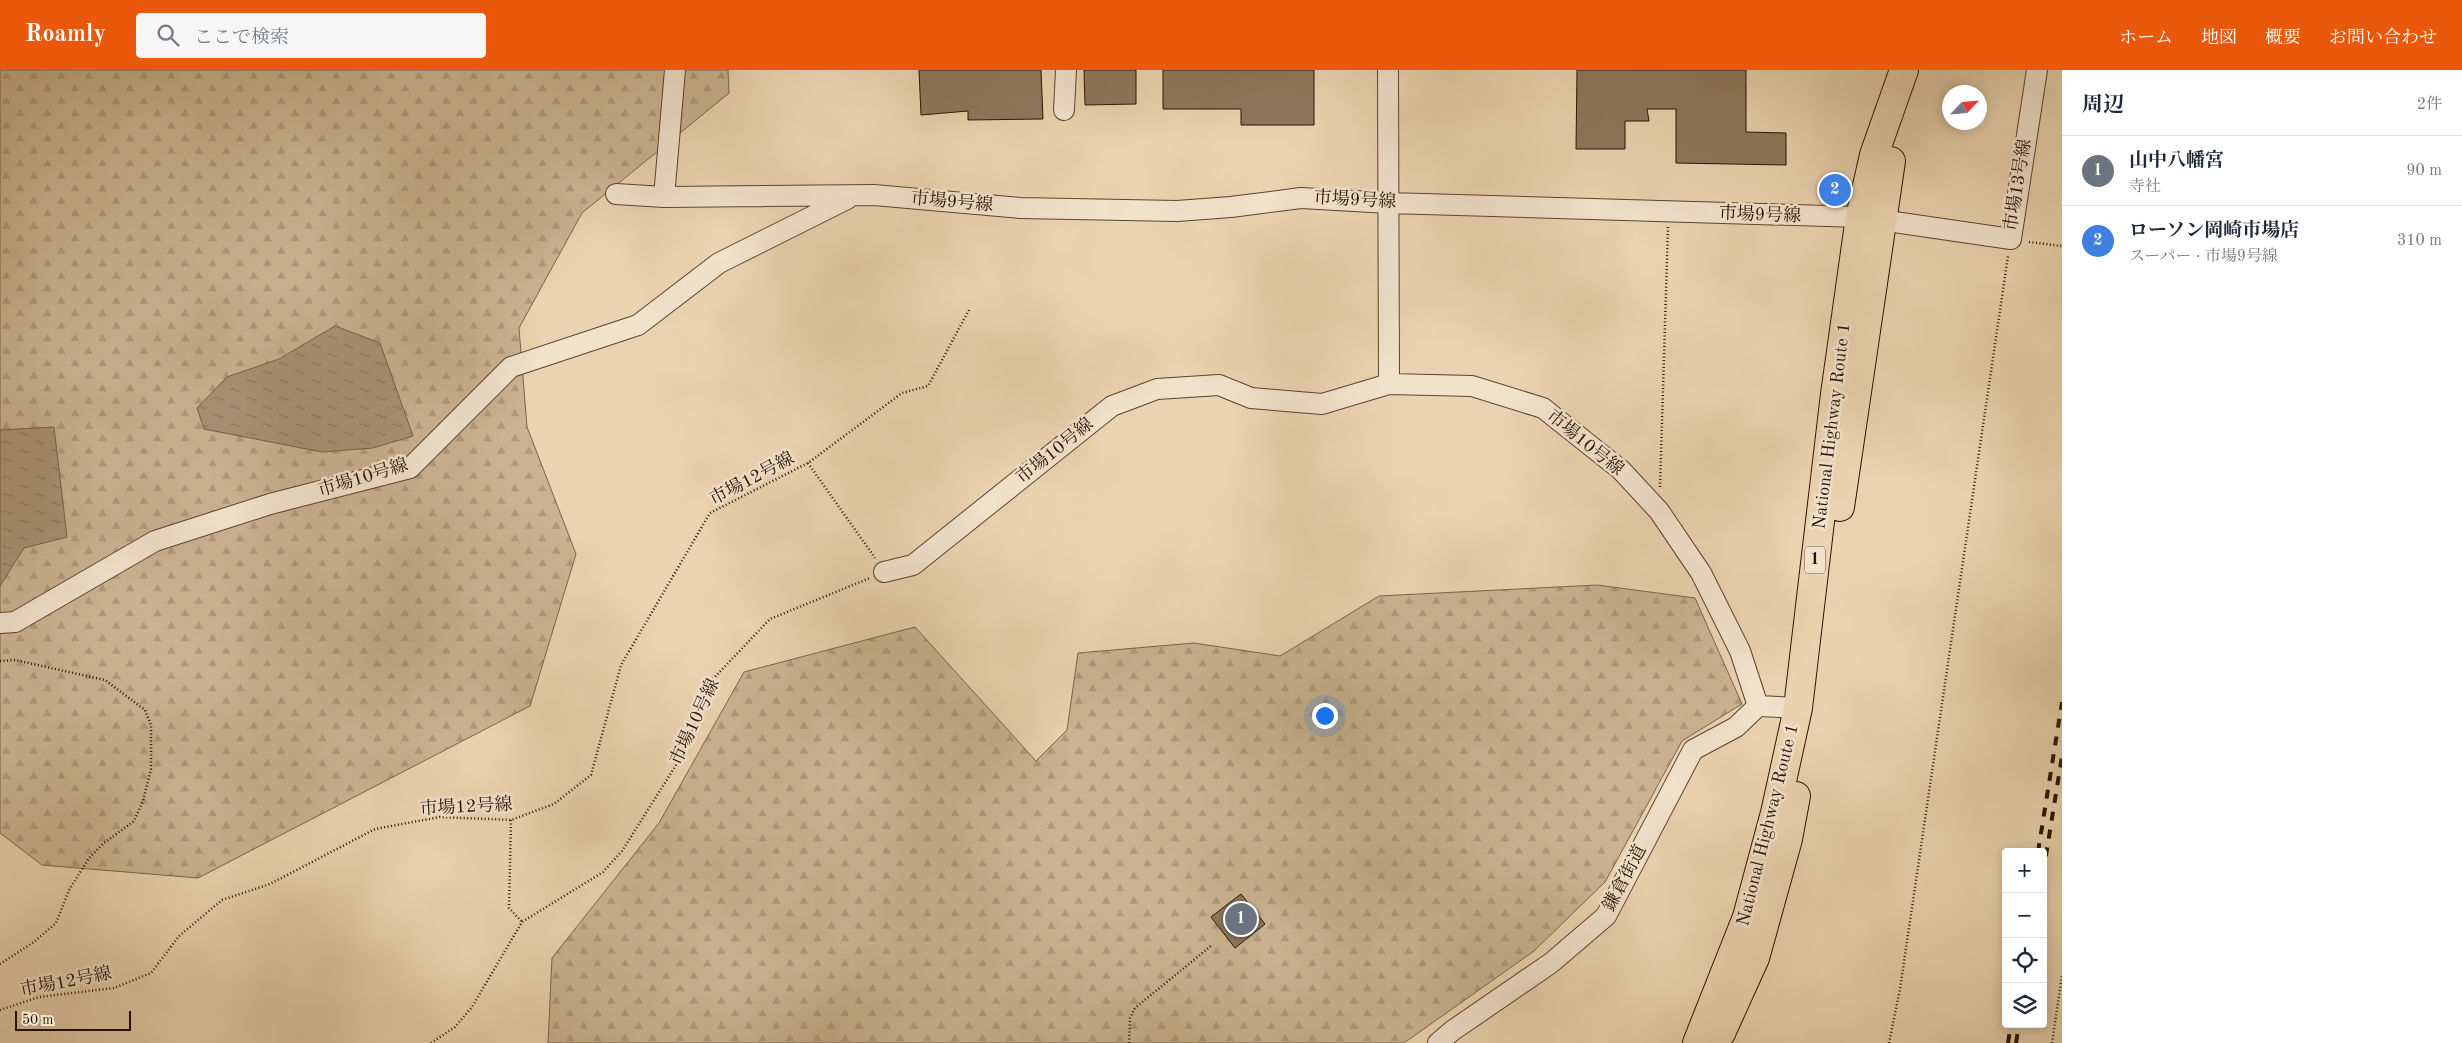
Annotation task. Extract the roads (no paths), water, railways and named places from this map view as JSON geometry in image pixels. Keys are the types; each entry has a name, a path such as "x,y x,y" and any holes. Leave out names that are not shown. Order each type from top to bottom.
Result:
{"highway":[{"name":"National Highway Route 1","path":"1716,1043 1755,958 1788,839 1809,724 1870,219 1874,155 1904,70"},
{"name":"National Highway Route 1","path":"1697,1043 1746,917 1775,813 1798,708 1835,394 1870,219 1888,169 1904,114 1922,70"}],"street":[{"path":"664,197 675,70"},
{"path":"1064,110 1066,70"},
{"path":"1388,70 1390,203 1387,268 1389,384"},
{"name":"市場13号線","path":"1870,219 2011,239 2037,70"},
{"name":"市場9号線","path":"616,194 664,197 852,197 874,195 1020,208 1178,211 1231,207 1300,198 1390,203 1870,219"},
{"name":"市場10号線","path":"0,623 15,622 155,541 270,504 410,468 511,367 638,325 719,263 852,197"},
{"name":"市場10号線","path":"884,572 913,565 1112,406 1157,389 1219,385 1251,398 1322,404 1389,384 1472,386 1543,408 1621,470 1659,510 1701,572 1740,651 1758,706"},
{"path":"1758,706 1798,708"},
{"name":"鎌倉街道","path":"1438,1043 1452,1031 1550,963 1606,916 1693,750 1736,727 1758,706"}],"water":[{"path":"335,326 380,343 413,436 373,448 322,452 204,429 197,408 227,377 279,359"},
{"path":"54,427 67,537 24,548 0,586 0,430"}],"railway":[{"path":"2039,848 2062,702"},
{"path":"2047,849 2062,756"},
{"path":"2008,1043 2010,1028"},
{"path":"2016,1043 2018,1028"}],"place":[{"name":"ローソン岡崎市場店","path":"1835,190"},
{"name":"山中八幡宮","path":"1241,919"}]}
